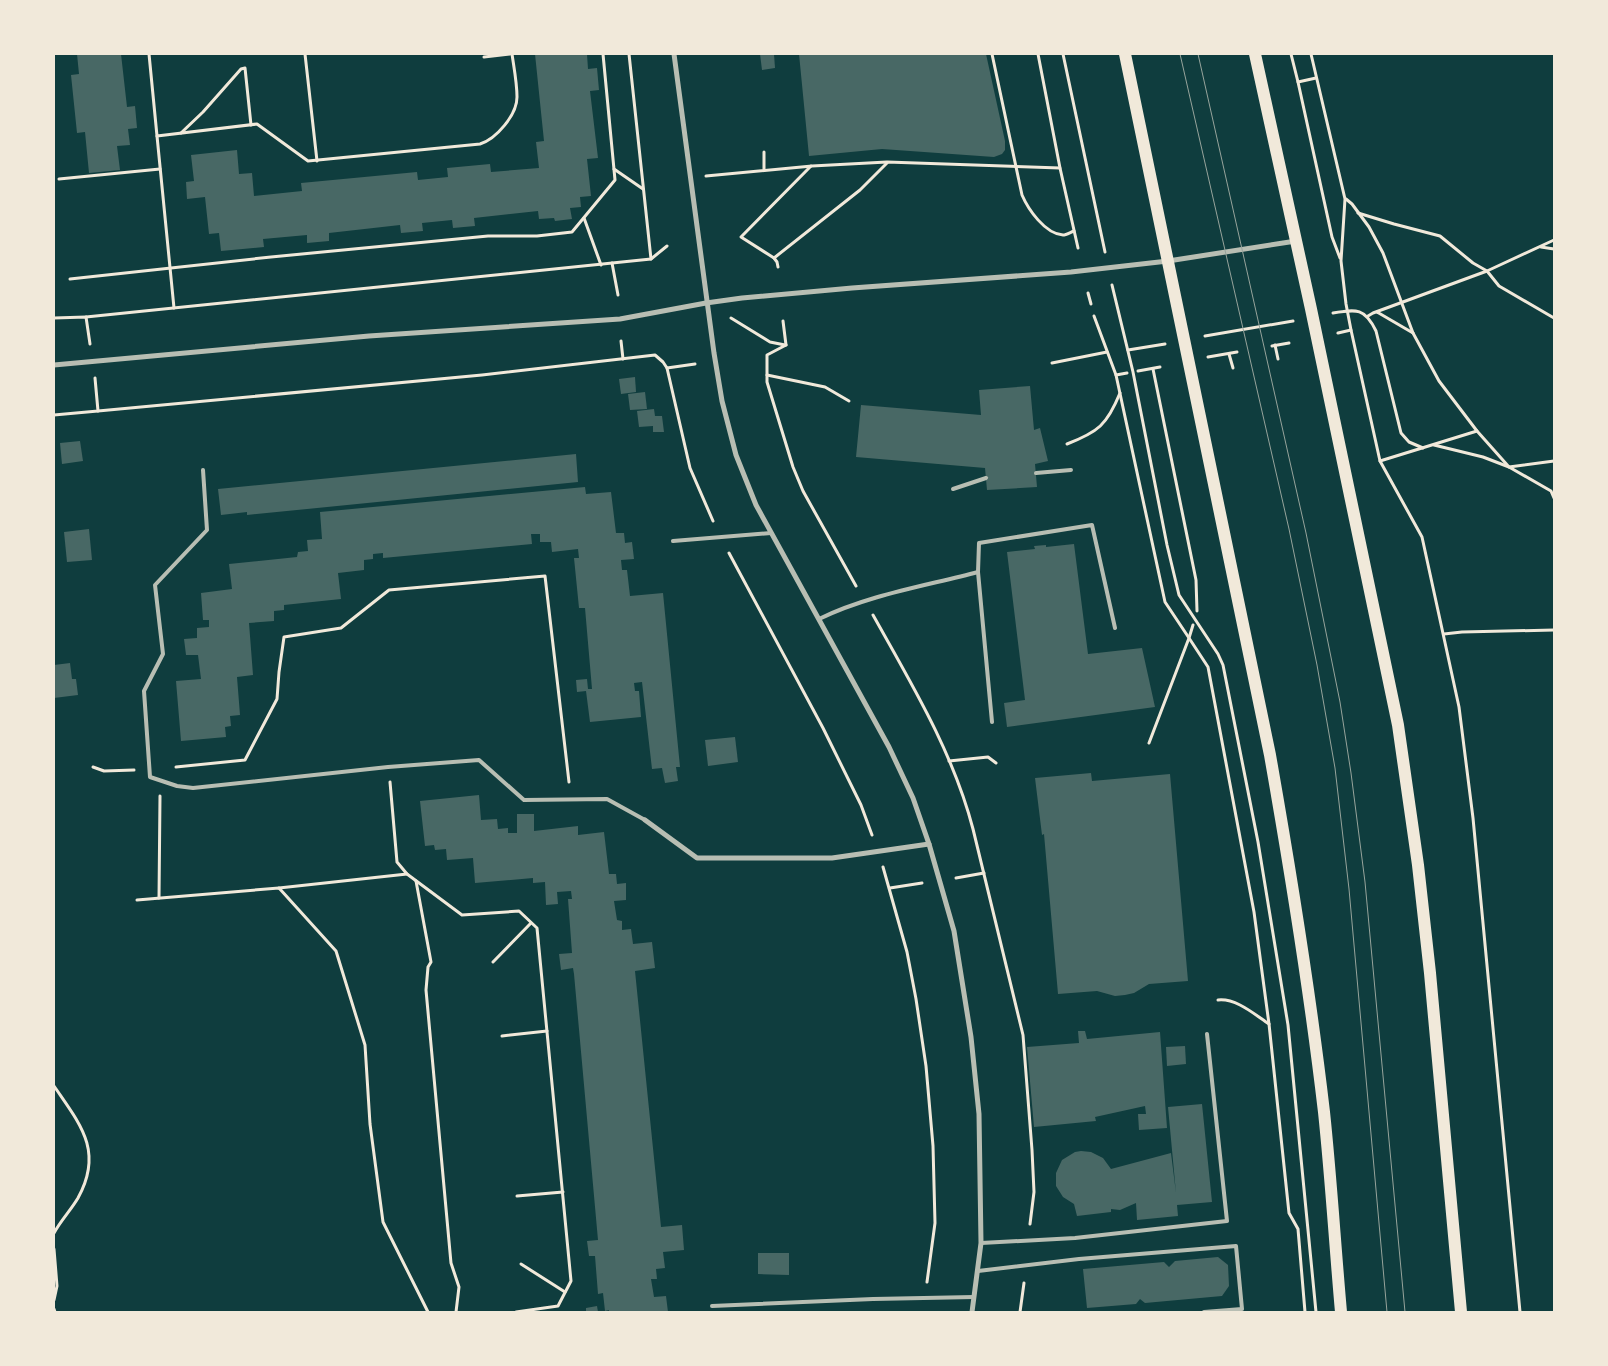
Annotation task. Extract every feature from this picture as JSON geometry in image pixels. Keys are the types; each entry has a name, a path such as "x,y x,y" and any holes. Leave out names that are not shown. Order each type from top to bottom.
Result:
{"main road":[{"path":"1125,54 1270,755 1287,850 1301,936 1324,1112 1341,1312"},
{"path":"1255,54 1398,725 1418,865 1462,1312"}],"street":[{"path":"674,54 706,303 722,401 736,455 756,505 889,747 913,798 929,844 954,931 971,1037 979,1114 981,1243 972,1312"},
{"path":"54,365 369,336 620,318 706,303 852,288 1071,272 1168,261 1296,241"},
{"path":"645,820 697,858 832,858 929,844"}],"lane":[{"path":"203,470 207,530 155,585 163,654 144,691 150,777 176,786 193,788 388,767 479,760 524,800 608,798 645,820"},
{"path":"1036,473 1071,470"},
{"path":"953,489 986,478"},
{"path":"992,722 978,572 979,543 1092,525 1115,628"},
{"path":"673,541 771,533"},
{"path":"819,619 865,601 978,572"},
{"path":"981,1243 1076,1238 1227,1221 1207,1034"},
{"path":"978,1271 1079,1259 1236,1246 1242,1309 1204,1312"},
{"path":"712,1306 974,1297"}],"path":[{"path":"149,54 174,308"},
{"path":"305,54 316,160"},
{"path":"157,136 257,124 308,161 480,144 488,141 500,131 509,119 517,99 511,54 484,56"},
{"path":"70,279 488,236 537,236 572,232 615,180 602,54"},
{"path":"629,54 651,259"},
{"path":"992,54 1022,195 1027,208 1040,222 1053,231 1062,235 1074,231"},
{"path":"1038,54 1078,248"},
{"path":"1063,54 1100,233"},
{"path":"1291,54 1332,237 1341,261"},
{"path":"1311,54 1345,199 1341,261 1347,310 1380,461 1422,537 1459,707 1473,818 1520,1312"},
{"path":"180,133 203,112 241,69 246,68 250,125"},
{"path":"1298,82 1316,78"},
{"path":"764,152 764,170"},
{"path":"690,178 812,166 887,162 1060,168"},
{"path":"774,258 860,190 887,162"},
{"path":"778,267 774,258 741,237 812,166"},
{"path":"59,179 160,169"},
{"path":"614,169 643,190"},
{"path":"1345,199 1358,212 1383,253 1413,333 1440,381 1477,431 1509,466"},
{"path":"1358,212 1440,236 1487,271 1499,286 1554,318"},
{"path":"584,218 601,264"},
{"path":"1368,316 1487,271 1554,240"},
{"path":"54,318 86,317 612,264 651,259 667,246"},
{"path":"1540,247 1554,249"},
{"path":"612,264 618,295"},
{"path":"1088,293 1091,304"},
{"path":"1113,293 1128,350 1167,545 1179,595 1218,654 1223,666 1256,832 1288,1025 1316,1312"},
{"path":"706,303 770,342 786,345"},
{"path":"1327,314 1347,310 1361,312 1368,316 1376,331 1401,433 1409,442 1423,448"},
{"path":"1377,312 1413,333"},
{"path":"1094,316 1116,374 1165,602 1208,667 1254,912 1270,1024 1289,1213 1298,1229 1305,1312"},
{"path":"86,317 91,348"},
{"path":"784,321 786,345"},
{"path":"1199,337 1285,322"},
{"path":"1332,334 1351,330"},
{"path":"622,340 623,359"},
{"path":"1278,359 1274,346 1289,343"},
{"path":"786,345 767,355 767,382 793,467 803,491 918,696 949,761 967,806 1023,1036 1034,1192 1029,1230"},
{"path":"1128,350 1156,345"},
{"path":"1052,363 1107,352"},
{"path":"1203,358 1237,352"},
{"path":"1229,354 1233,368"},
{"path":"54,415 482,375 655,356 663,362 667,368 690,468 720,538 823,728 861,805 890,888 915,989 926,1066 933,1146 936,1223 926,1298"},
{"path":"667,368 695,364"},
{"path":"1138,371 1160,367"},
{"path":"1153,369 1196,580 1197,611"},
{"path":"1116,374 1127,373"},
{"path":"767,375 825,388 849,401"},
{"path":"94,377 98,411"},
{"path":"1067,444 1090,435 1103,424 1114,408 1120,393"},
{"path":"1380,461 1477,431"},
{"path":"1434,444 1509,466 1553,492 1554,498"},
{"path":"1509,466 1554,461"},
{"path":"94,767 104,771 150,770 245,760 277,699 284,637 342,628 389,590 545,576 571,799"},
{"path":"1149,743 1192,625"},
{"path":"1444,634 1554,630"},
{"path":"949,761 988,757 996,763"},
{"path":"388,767 397,862 407,874 462,915 519,911 537,928 571,1281 558,1306 516,1312"},
{"path":"159,898 160,795 162,781"},
{"path":"955,878 984,873"},
{"path":"137,900 279,888 407,874"},
{"path":"416,881 431,962 428,967 426,990 451,1264 459,1287 456,1312"},
{"path":"890,888 924,882"},
{"path":"279,888 336,951 365,1046 370,1124 383,1222 428,1312"},
{"path":"493,962 531,923"},
{"path":"1218,1000 1226,999 1248,1009 1270,1024"},
{"path":"502,1036 547,1031"},
{"path":"54,1086 82,1127 89,1156 89,1173 79,1197 54,1233"},
{"path":"517,1196 563,1192"},
{"path":"54,1249 57,1286 54,1300"},
{"path":"522,1264 565,1292"},
{"path":"1020,1312 1024,1280"}],"building":[{"path":"77,54 121,54 127,107 135,106 137,128 128,129 130,145 117,146 120,170 89,173 85,132 77,133 71,75 79,74"},
{"path":"535,54 587,54 588,69 597,68 599,90 590,91 598,158 587,159 591,196 580,197 581,207 570,208 572,219 555,221 554,218 539,219 538,211 474,218 475,226 453,228 452,220 422,223 423,231 401,233 400,225 329,233 329,241 307,243 307,235 263,239 264,247 221,251 219,233 209,234 205,197 187,199 186,182 194,181 191,155 237,150 239,174 252,173 254,196 302,191 301,183 417,172 418,180 448,177 447,168 490,164 491,172 539,168 536,142 544,141"},
{"path":"760,54 774,54 775,68 762,70"},
{"path":"799,54 986,54 1005,141 1005,150 1002,154 994,157 882,149 809,156"},
{"path":"635,377 636,392 621,394 619,379"},
{"path":"1030,386 1034,430 1040,428 1048,461 1035,464 1037,487 987,490 985,468 856,457 861,405 981,415 979,390"},
{"path":"645,392 647,409 630,410 628,394"},
{"path":"654,409 655,416 662,416 664,432 653,432 653,426 639,427 637,411"},
{"path":"80,441 83,461 62,464 60,443"},
{"path":"576,454 578,482 247,515 247,512 221,515 218,489"},
{"path":"585,487 586,494 611,492 616,533 624,533 625,543 632,542 634,559 621,560 622,570 627,570 630,596 663,593 680,767 676,767 678,781 665,783 662,768 652,769 642,682 634,683 635,691 639,691 641,717 590,722 586,691 577,692 576,680 587,679 588,689 592,689 585,608 579,608 574,558 579,558 578,549 552,552 551,542 540,542 540,534 531,534 532,544 383,558 383,553 373,554 373,559 364,560 364,570 338,573 341,599 284,605 284,610 274,611 274,621 249,623 253,675 237,677 240,715 230,716 231,726 225,727 226,737 181,741 176,681 201,679 198,655 186,655 184,639 197,638 197,628 209,627 209,620 203,620 201,593 232,589 229,564 297,557 298,552 308,551 307,540 322,539 320,512"},
{"path":"89,529 92,560 67,562 64,532"},
{"path":"1074,544 1088,654 1142,648 1155,707 1007,727 1004,703 1025,700 1007,552 1035,549 1034,546 1046,545 1046,547"},
{"path":"70,663 72,679 76,679 78,695 54,698 54,665"},
{"path":"735,737 738,762 708,766 705,740"},
{"path":"1091,773 1092,781 1170,774 1188,981 1149,984 1134,993 1115,996 1097,991 1058,994 1044,834 1042,835 1035,778"},
{"path":"479,795 481,820 497,819 498,829 508,828 508,833 517,833 517,814 534,814 534,831 578,826 578,835 604,832 609,874 616,874 617,884 626,883 626,900 614,901 617,920 622,921 622,930 631,929 633,944 652,942 655,968 635,971 661,1227 682,1225 684,1250 663,1252 665,1268 656,1269 657,1279 651,1279 654,1297 666,1296 668,1312 605,1311 603,1293 598,1294 595,1256 589,1256 587,1241 598,1240 574,974 573,968 561,970 559,954 572,953 568,899 572,899 571,891 557,892 558,904 546,905 545,882 533,883 533,878 475,883 473,858 447,860 446,849 435,850 434,845 425,846 420,801"},
{"path":"1078,1031 1085,1031 1087,1039 1160,1032 1167,1128 1139,1130 1138,1114 1146,1114 1145,1106 1095,1117 1096,1121 1034,1127 1027,1047 1079,1043"},
{"path":"1185,1046 1186,1064 1167,1066 1166,1047"},
{"path":"1202,1104 1212,1202 1177,1205 1178,1216 1137,1220 1136,1203 1120,1210 1111,1209 1111,1212 1077,1216 1074,1204 1063,1197 1056,1186 1056,1173 1062,1160 1075,1152 1091,1152 1103,1158 1111,1169 1171,1153 1176,1193 1168,1107"},
{"path":"758,1253 789,1253 789,1275 758,1274"},
{"path":"1218,1257 1228,1265 1229,1286 1222,1296 1145,1303 1140,1299 1136,1304 1087,1308 1083,1269 1164,1262 1169,1267 1175,1261"},
{"path":"597,1306 598,1312 586,1312 586,1308"}],"tram line":[{"path":"1180,54 1289,529 1317,665 1335,768 1349,889 1387,1312"},
{"path":"1198,54 1306,533 1340,702 1365,882 1405,1312"}]}
